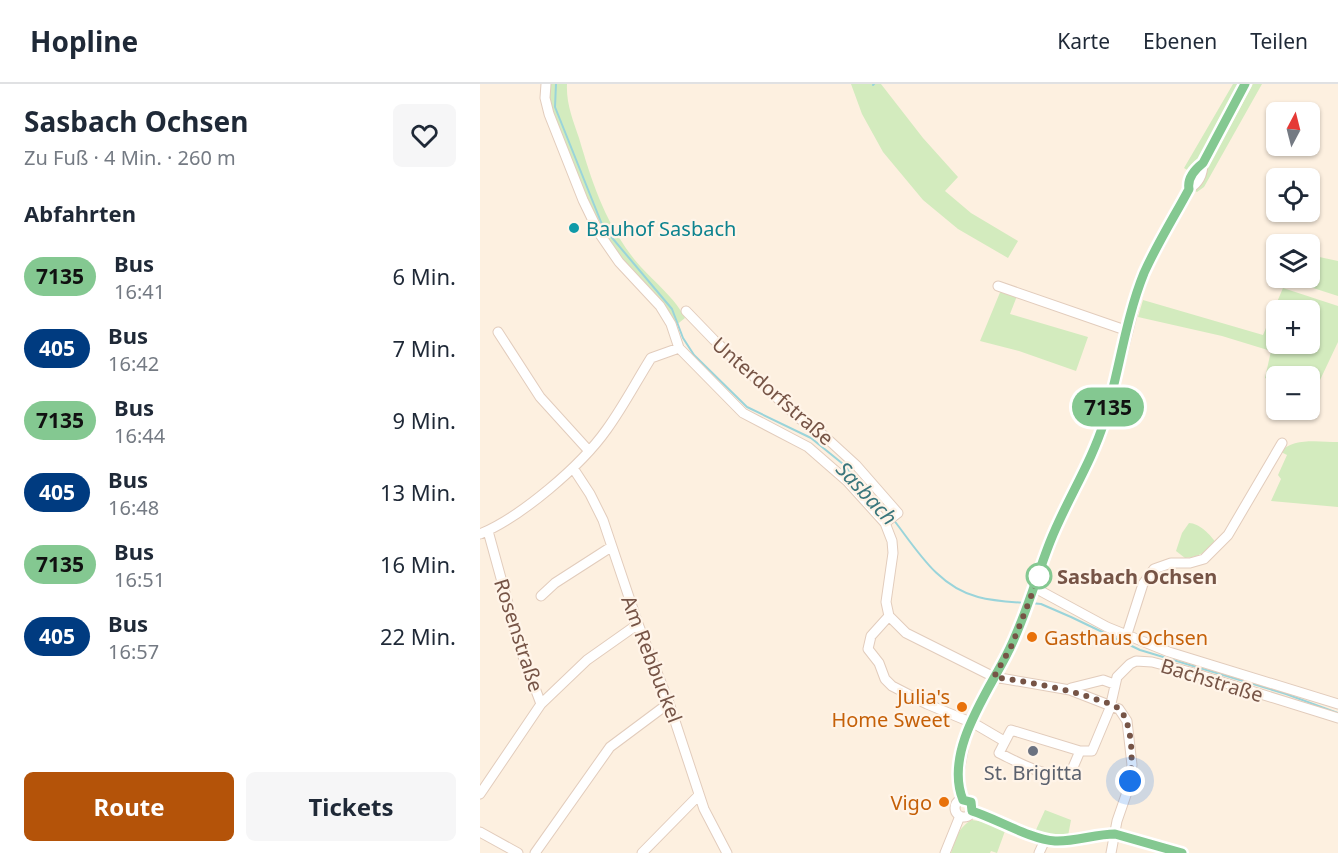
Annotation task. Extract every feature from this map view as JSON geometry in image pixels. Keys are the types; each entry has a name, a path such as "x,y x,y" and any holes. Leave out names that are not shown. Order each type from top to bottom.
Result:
{"street":[{"path":"546,84 549,114 583,200 599,233 619,262 660,306 671,324 679,348 743,413 808,447 890,519 893,553 886,602 889,616 906,633 994,677 1070,690 1119,709 1126,721 1132,765 1112,853"},
{"path":"963,800 959,772 962,749 970,723 1012,645 1026,612 1050,541 1104,424 1144,274 1187,191 1191,176 1195,169 1203,163 1245,84"},
{"path":"998,286 1128,331"},
{"name":"Unterdorfstraße","path":"686,311 800,419 822,433 856,465 898,513 890,519"},
{"path":"498,332 540,396 589,451"},
{"path":"484,532 536,500 573,468 608,429 651,358 679,348"},
{"path":"1127,634 1143,584 1154,569 1171,563 1190,563 1204,559 1228,535 1282,443"},
{"name":"Am Rebbuckel","path":"573,468 603,520 610,547 669,703 704,809 727,853"},
{"name":"Rosenstraße","path":"484,532 521,651 541,705"},
{"path":"541,596 555,583 610,547"},
{"path":"1033,592 1107,627 1168,652 1338,704"},
{"path":"889,616 868,642 868,649 879,663 885,679 892,686 1004,741"},
{"path":"480,794 541,705 587,660 638,624"},
{"name":"Bachstraße","path":"1114,684 1117,677 1130,664 1144,660 1338,718"},
{"path":"1070,690 1103,680 1114,684 1111,704 1092,751 1080,751 1011,730 999,753 1038,771 1065,774 1071,772 1080,751"},
{"path":"535,853 610,747 669,703"},
{"path":"642,853 699,795"},
{"path":"960,816 955,807 958,802 963,800 971,802 972,811"},
{"path":"972,811 1045,840 1063,841 1115,834 1182,853"},
{"path":"960,816 966,817 972,811"},
{"path":"945,853 960,816"},
{"path":"480,831 518,853"},
{"path":"1039,853 1045,840"}],"green space":[{"path":"549,84 567,84 572,118 606,213 631,255 680,309 685,318 675,326 620,258 588,204 549,102"},
{"path":"851,84 881,84 923,138 958,177 945,191 971,213 1018,241 1008,258 958,229 923,200 883,152 862,114"},
{"path":"1233,84 1239,84 1192,170 1189,171 1184,168"},
{"path":"1253,84 1262,84 1204,187 1195,191"},
{"path":"1320,257 1338,261 1338,296 1313,288 1320,288"},
{"path":"1283,288 1320,300 1278,300"},
{"path":"1001,290 1017,296 1010,314 1088,337 1076,371 1019,351 980,341"},
{"path":"1143,300 1263,335 1266,328 1266,349 1222,336 1138,317"},
{"path":"1320,300 1338,306 1338,342 1320,380 1320,366 1268,366 1270,354 1320,354"},
{"path":"1307,441 1338,442 1338,507 1271,501 1281,479 1278,475 1287,455 1281,452 1286,447"},
{"path":"1189,523 1204,530 1216,543 1202,554 1185,558 1176,551 1182,533"},
{"path":"1045,810 1071,820 1068,836 1049,836 1035,832"},
{"path":"972,820 984,822 1005,831 997,853 991,851 990,853 951,853 961,830"}],"waterway":[{"name":"Sasbach","path":"556,84 555,107 603,227 672,309 683,338 694,355 747,407 811,438 843,464 890,515"},
{"name":"Sasbach","path":"893,519 929,566 951,585 978,597 1025,603"},
{"name":"Sasbach","path":"1031,603 1041,604 1140,650 1286,694 1338,713"}],"bus line":[{"name":"7135","path":"1182,853 1115,834 1063,841 1045,840 992,817 972,811 971,802 963,800 961,795 959,772 966,734 986,690 1012,645 1035,588 1050,541 1082,476 1104,424 1144,274 1189,189 1188,183 1191,176 1195,169 1203,163 1245,84"}],"place":[{"name":"Bauhof Sasbach","path":"574,228"},
{"name":"Sasbach Ochsen","path":"1039,576"},
{"name":"Gasthaus Ochsen","path":"1032,637"},
{"name":"Julia's Home Sweet","path":"962,707"},
{"name":"St. Brigitta","path":"1033,751"},
{"name":"Vigo","path":"944,802"}],"route":[{"path":"1039,576 1012,645 994,677 1070,690 1119,709 1126,721 1131,746 1130,781"}]}
